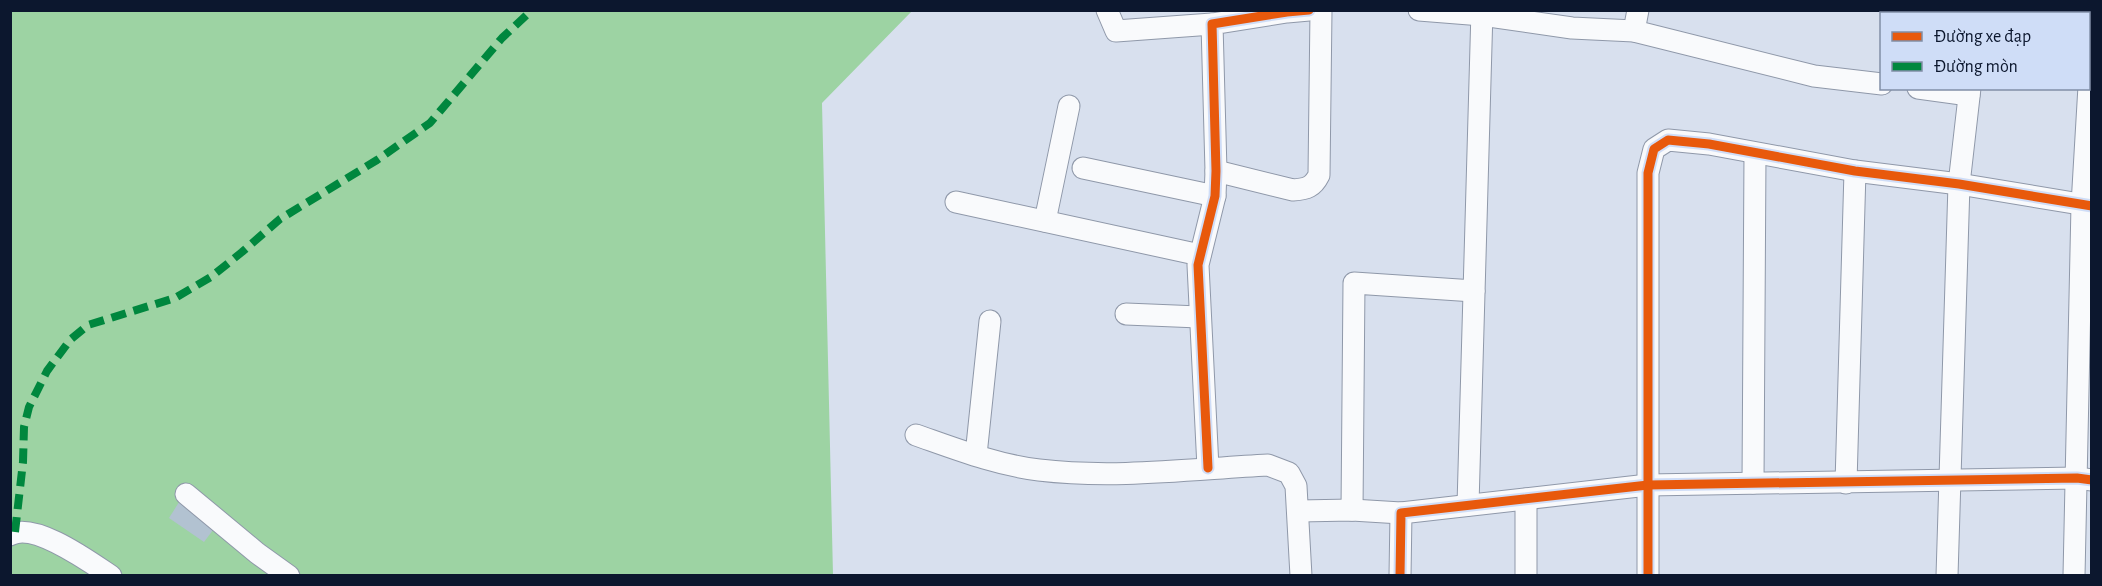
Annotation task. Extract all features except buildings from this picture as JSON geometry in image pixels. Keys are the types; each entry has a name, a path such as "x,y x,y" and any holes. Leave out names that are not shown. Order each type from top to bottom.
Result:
{"street":[{"path":"1107,10 1116,31 1212,24 1287,11 1310,10"},
{"path":"1216,171 1293,190 1305,189 1314,184 1320,175 1321,10"},
{"path":"1419,10 1482,13 1572,28 1636,20 1814,76 1880,84"},
{"path":"1468,505 1482,13"},
{"path":"1208,468 1197,265 1215,196 1212,24"},
{"path":"2090,78 2091,35"},
{"path":"1944,90 1970,92 1959,184 1947,576"},
{"path":"2074,576 2084,479 2090,90"},
{"path":"1045,221 1069,106"},
{"path":"1648,576 1650,286 1648,173 1654,149 1668,140 1709,144 1855,171 1959,184 2087,206"},
{"path":"1753,483 1755,154"},
{"path":"1083,168 1215,196"},
{"path":"1846,483 1855,171"},
{"path":"956,201 1200,255"},
{"path":"1352,510 1354,282 1474,291"},
{"path":"1125,314 1199,317"},
{"path":"976,455 990,321"},
{"path":"916,435 976,455 1037,470 1104,474 1268,465 1289,473 1296,486 1301,576"},
{"path":"1299,511 1352,510 1401,513 1648,485 1846,483 1950,479 2084,479"},
{"path":"186,494 257,553 289,576"},
{"path":"1526,500 1526,576"},
{"path":"1400,576 1401,513"},
{"path":"10,535 15,532 31,532 60,545 111,576"}],"green space":[{"path":"10,11 912,11 822,103 833,575 11,575"}],"marked path":[{"path":"15,532 23,462 24,427 29,407 47,371 70,340 88,325 175,298 211,277 280,219 377,160 430,123 502,38 532,10"}],"cycle path":[{"path":"1208,468 1198,265 1215,196 1212,24 1309,10"},
{"path":"1648,576 1648,173 1654,149 1668,140 1709,144 1855,171 1959,184 2092,206"},
{"path":"1400,576 1401,513 1648,485 2077,478 2092,480"}]}
